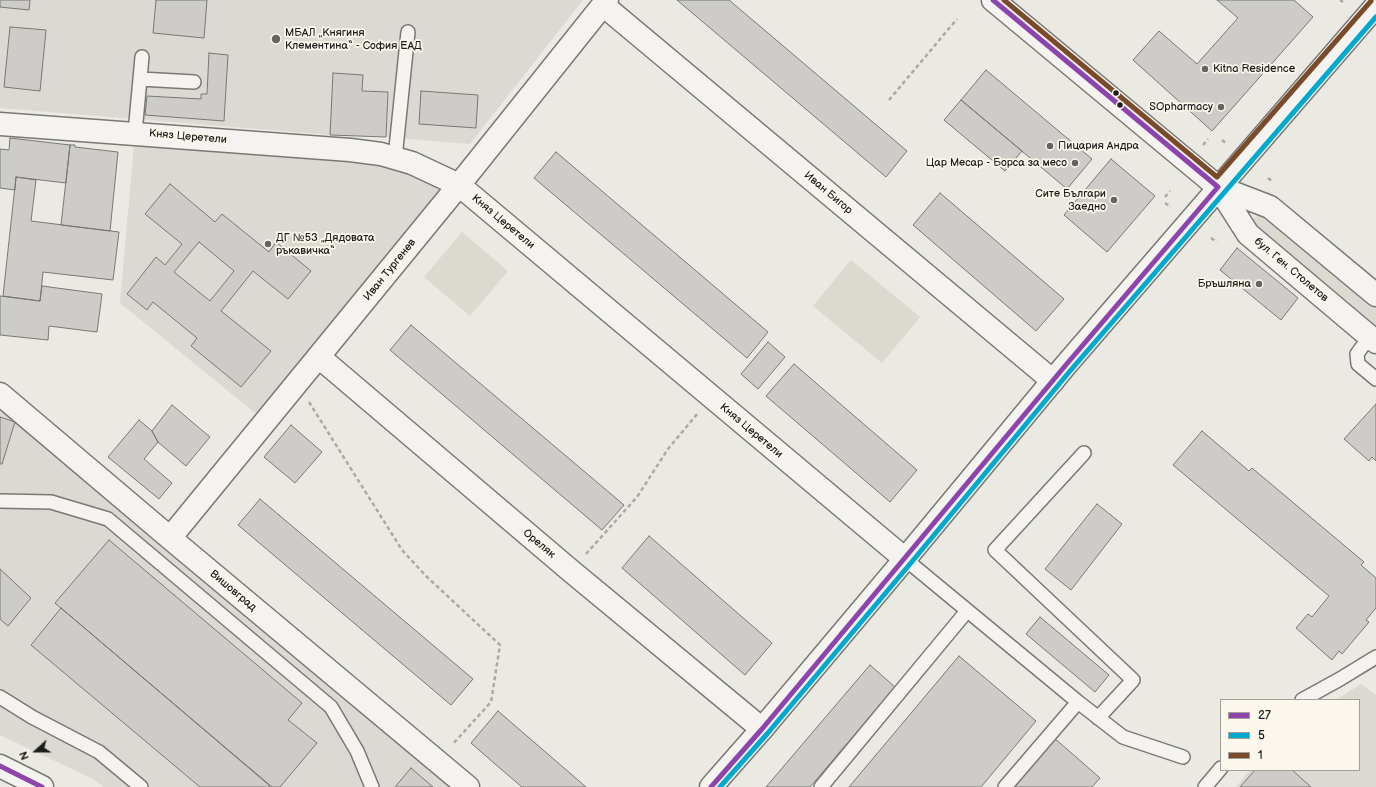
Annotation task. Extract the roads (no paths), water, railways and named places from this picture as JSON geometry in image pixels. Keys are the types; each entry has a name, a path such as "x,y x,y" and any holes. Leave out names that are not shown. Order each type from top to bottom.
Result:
{"street":[{"name":"бул. Ген. Столетов","path":"992,0 1218,187 1248,234 1373,340"},
{"name":"Иван Тургенев","path":"170,538 459,186 605,3"},
{"name":"Иван Бигор","path":"605,3 1052,381"},
{"path":"711,787 905,559 1052,381 1218,187 1376,6"},
{"name":"Княз Церетели","path":"0,124 350,150 381,154 412,163 459,186 905,559"},
{"name":"бул. Ген. Столетов","path":"1218,187 1270,206 1376,295"},
{"name":"Ореляк","path":"319,357 571,571 762,728"},
{"name":"Вишовград","path":"0,394 468,787"},
{"path":"0,766 42,787"}],"lane":[{"path":"395,158 408,32"},
{"path":"135,133 142,57"},
{"path":"140,79 194,82"},
{"path":"1373,340 1357,354 1358,364 1376,379"},
{"path":"1084,453 995,550 1133,680 1098,718"},
{"path":"0,501 51,502 108,519 331,707 357,751 372,787"},
{"path":"905,559 1078,702 1123,737 1183,757"},
{"path":"821,787 968,610"},
{"path":"1304,699 1376,657"},
{"path":"0,697 32,717 99,752 141,787"},
{"path":"1005,787 1078,702"},
{"path":"1206,787 1220,769"}],"place":[{"name":"МБАЛ „Княгиня Клементина“ - София ЕАД","path":"276,39"},
{"name":"Kitna Residence","path":"1205,69"},
{"name":"SOpharmacy","path":"1221,107"},
{"name":"Пицария Андра","path":"1050,146"},
{"name":"Цар Месар - Борса за месо","path":"1075,163"},
{"name":"Сите Българи Заедно","path":"1114,200"},
{"name":"ДГ №53 „Дядовата ръкавичка“","path":"268,244"},
{"name":"Бръшляна","path":"1259,284"}]}
